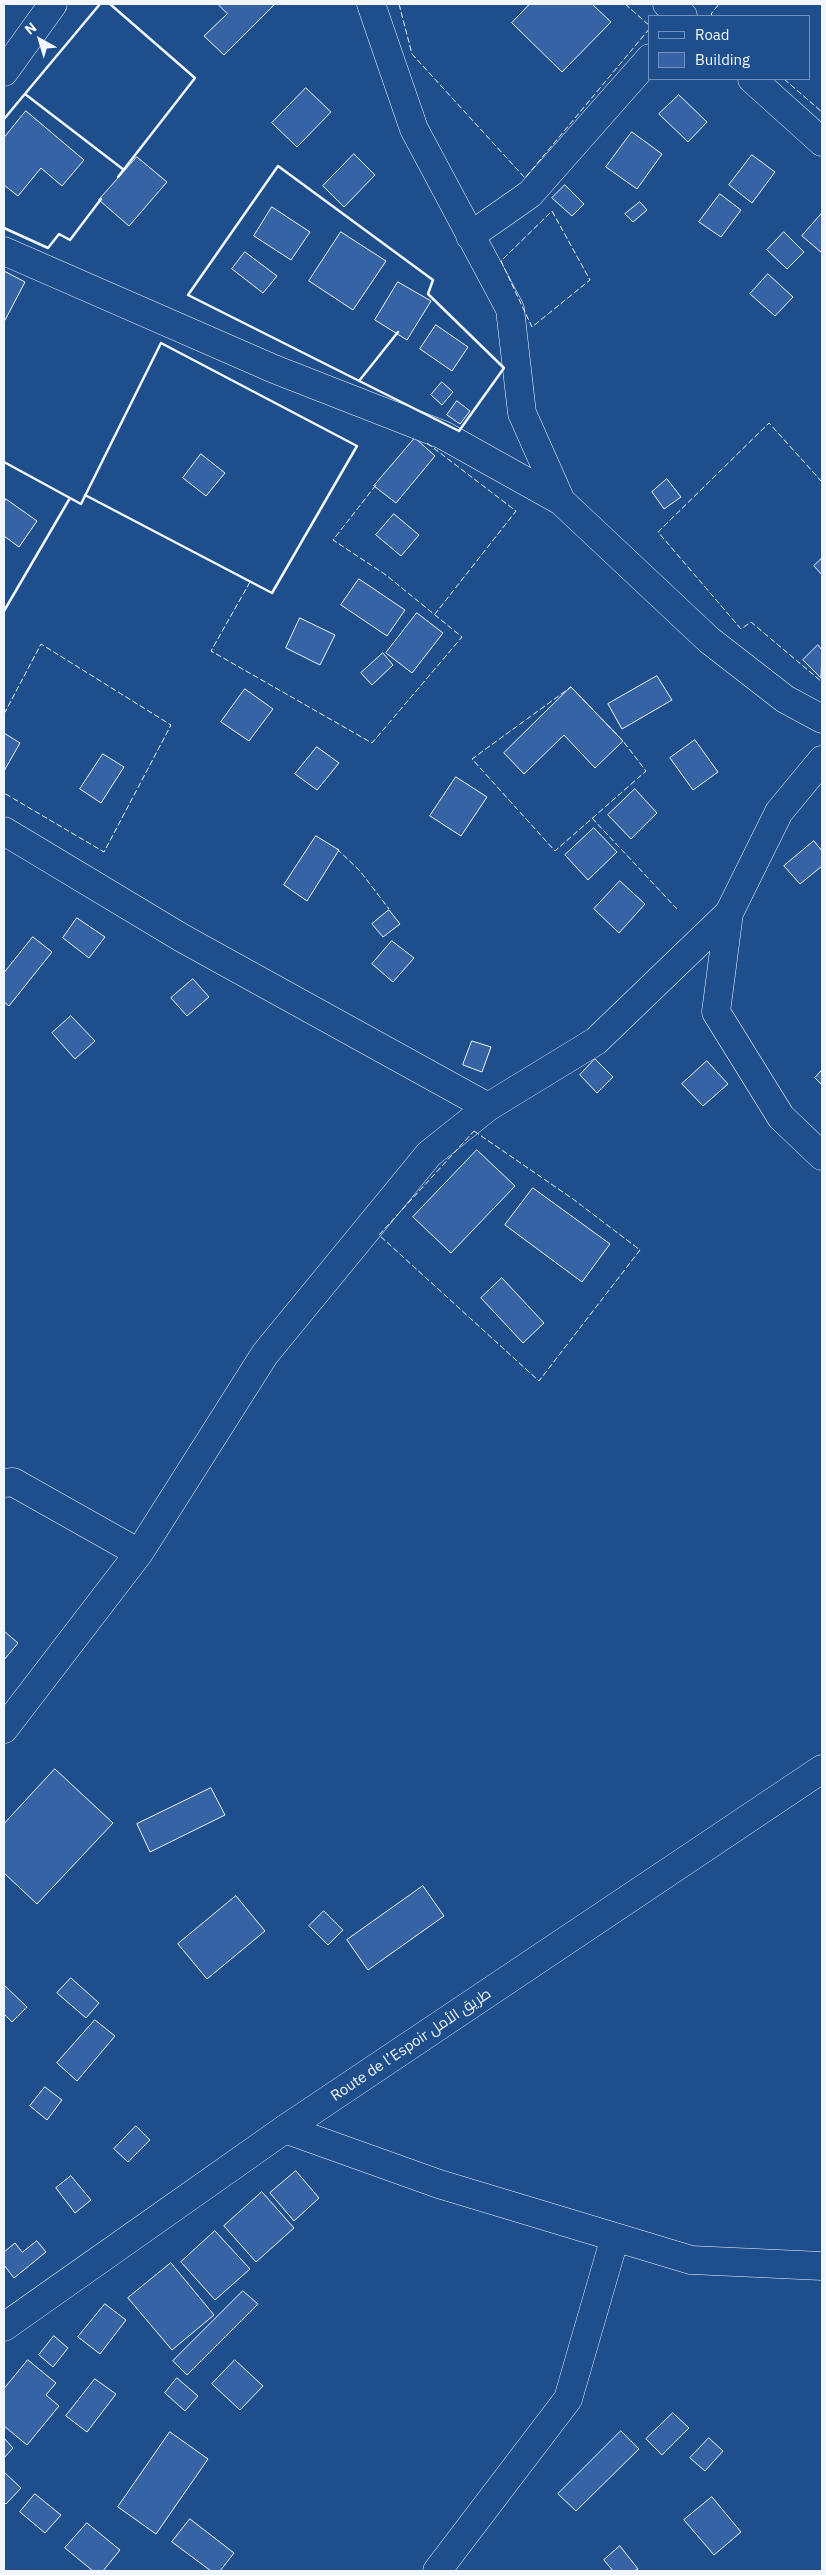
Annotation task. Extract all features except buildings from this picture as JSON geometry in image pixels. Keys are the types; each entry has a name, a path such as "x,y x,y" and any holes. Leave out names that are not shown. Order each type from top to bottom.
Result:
{"main road":[{"path":"4,72 53,4"},
{"path":"371,4 414,130 510,309 522,413 561,501"},
{"path":"667,4 683,15"},
{"path":"685,15 696,4"},
{"path":"470,236 530,194 648,60"},
{"path":"753,80 822,142"},
{"path":"4,251 274,369 443,436 561,501 709,640 785,699 822,718"},
{"path":"822,760 779,812 729,913 716,1012 781,1116 822,1156"},
{"path":"4,831 182,938 488,1106"},
{"path":"4,1730 139,1553 266,1354 429,1154 488,1106 596,1041 729,913"},
{"path":"4,1483 13,1482 139,1553"},
{"name":"Route de l’Espoir طريق الأمل","path":"6,2320 286,2129 822,1769"},
{"path":"286,2129 440,2184 691,2260 822,2266"},
{"path":"437,2571 568,2399 615,2237"}],"fence":[{"path":"399,4 412,54 525,178 648,30"},
{"path":"625,4 648,24"},
{"path":"712,15 719,4"},
{"path":"785,80 822,112"},
{"path":"552,211 590,280 532,327 501,261 552,211"},
{"path":"822,482 769,423 658,532 741,629 751,622 822,682"},
{"path":"427,443 516,511 435,614"},
{"path":"250,582 211,651 372,743 462,637 386,575 333,540 376,485"},
{"path":"4,714 41,644 171,725 104,852 4,793"},
{"path":"571,687 623,741 646,771 555,851 472,759 571,687"},
{"path":"592,818 677,909"},
{"path":"337,849 360,871 389,909"},
{"path":"474,1131 573,1199 640,1250 539,1381 379,1235 474,1131"}],"wall":[{"path":"4,119 100,4"},
{"path":"110,4 195,78 118,177"},
{"path":"25,94 124,170"},
{"path":"278,166 433,280 428,294 504,368 459,431 188,295 278,166"},
{"path":"4,228 48,248 59,234 70,240 101,199"},
{"path":"359,381 398,332"},
{"path":"4,462 81,504 161,343 357,446 272,593 85,495"},
{"path":"4,611 70,498"}]}
